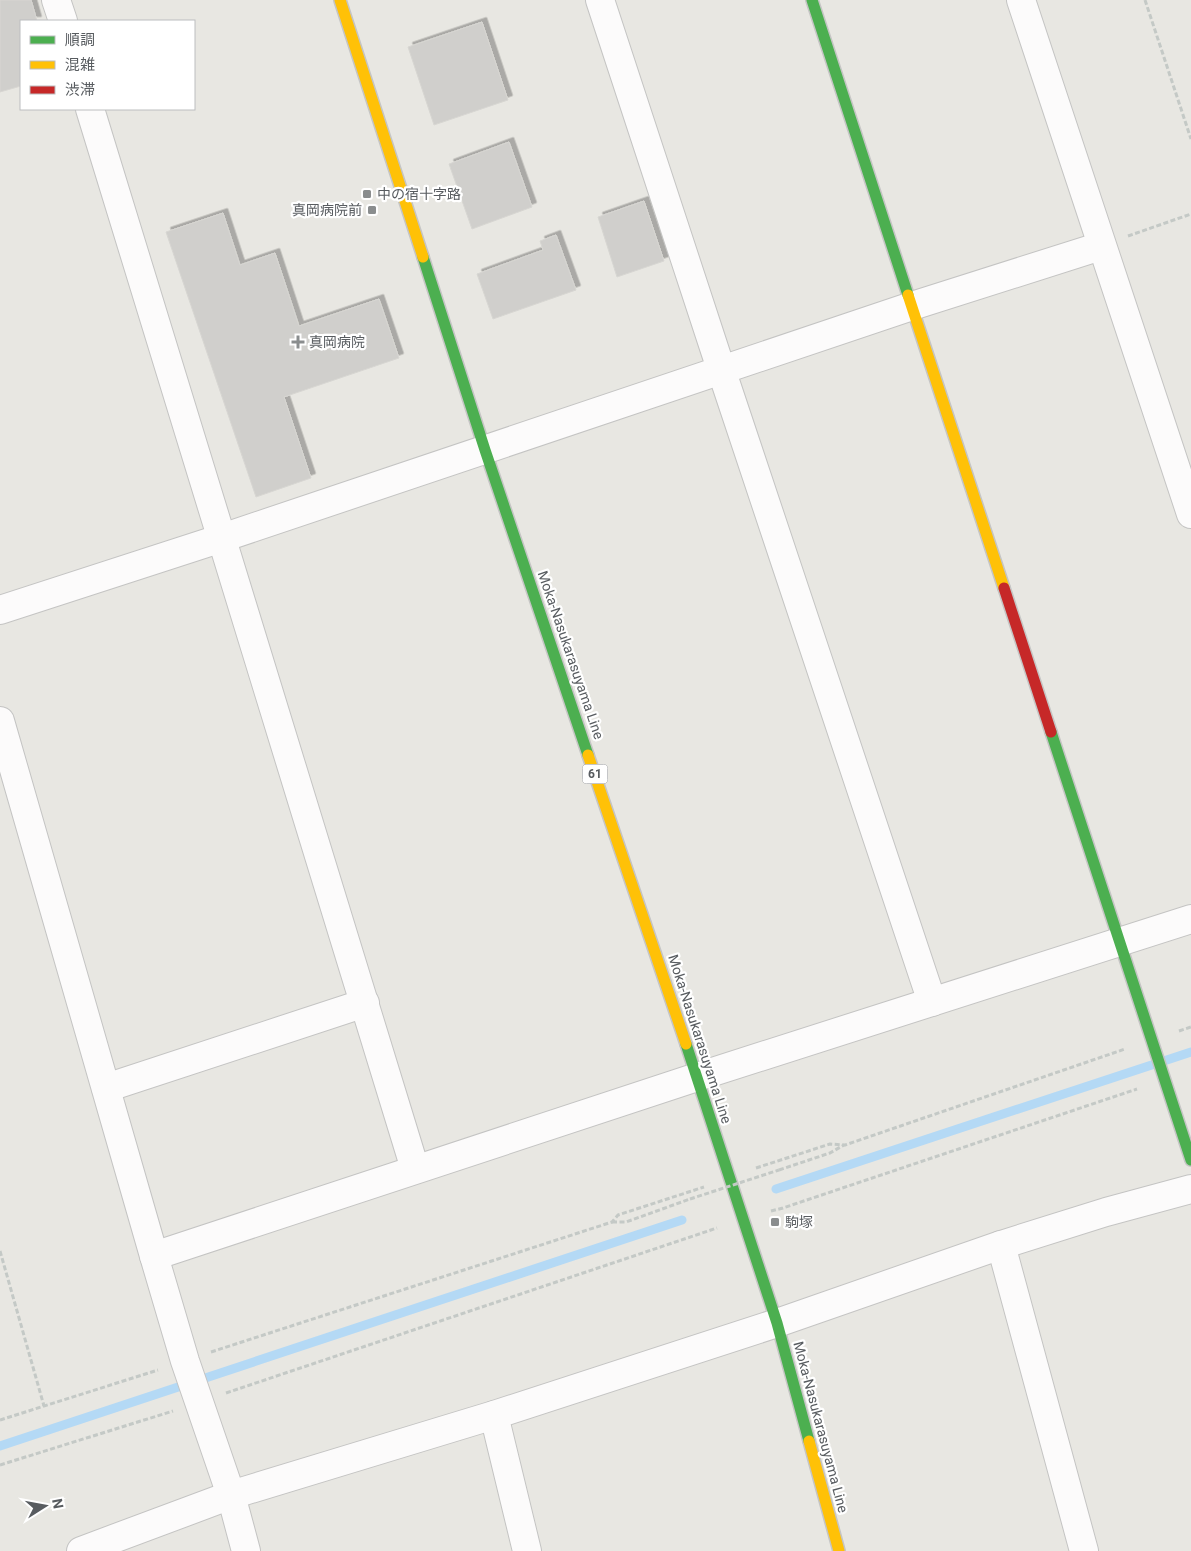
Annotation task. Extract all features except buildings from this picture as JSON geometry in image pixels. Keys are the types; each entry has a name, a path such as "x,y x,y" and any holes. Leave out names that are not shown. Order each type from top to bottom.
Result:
{"main road":[{"name":"Moka-Nasukarasuyama Line","path":"340,0 486,450 697,1077 777,1323 839,1551"},
{"path":"812,0 1191,1160"}],"street":[{"path":"56,0 63,20"},
{"path":"600,0 932,1002"},
{"path":"1021,0 1191,514"},
{"path":"90,110 415,1169"},
{"path":"0,610 486,450 721,369 1102,246"},
{"path":"0,721 154,1256 195,1359 199,1401 231,1496 246,1551"},
{"path":"154,1256 697,1077 1191,919"},
{"path":"106,1088 365,1003"},
{"path":"81,1551 231,1496 494,1415 777,1323 1001,1245 1106,1212 1191,1189"},
{"path":"1001,1245 1084,1551"},
{"path":"494,1415 527,1551"}],"path":[{"path":"1145,0 1191,139"},
{"path":"1102,246 1191,214"},
{"path":"1171,1033 1191,1027"},
{"path":"195,1359 612,1222 626,1222 830,1153 845,1145 1128,1048"},
{"path":"765,1212 784,1208 1137,1089"},
{"path":"755,1169 830,1144 845,1145"},
{"path":"612,1222 618,1216 706,1186"},
{"path":"0,1465 199,1401 717,1228"},
{"path":"0,1251 44,1406"},
{"path":"0,1420 158,1370"}],"waterway":[{"path":"776,1189 1191,1052"},
{"path":"0,1446 682,1220"}],"traffic: fast":[{"path":"812,0 908,295"},
{"path":"423,257 485,450 588,755"},
{"path":"1051,732 1191,1160"},
{"path":"686,1044 777,1323 809,1441"}],"traffic: slow":[{"path":"340,0 423,257"},
{"path":"908,295 1004,588"},
{"path":"588,755 686,1044"},
{"path":"809,1441 839,1551"}],"traffic: jam":[{"path":"1004,588 1051,732"}],"place":[{"name":"中の宿十字路","path":"367,194"},
{"name":"真岡病院前","path":"372,210"},
{"name":"真岡病院","path":"298,342"},
{"name":"駒塚","path":"775,1222"}]}
